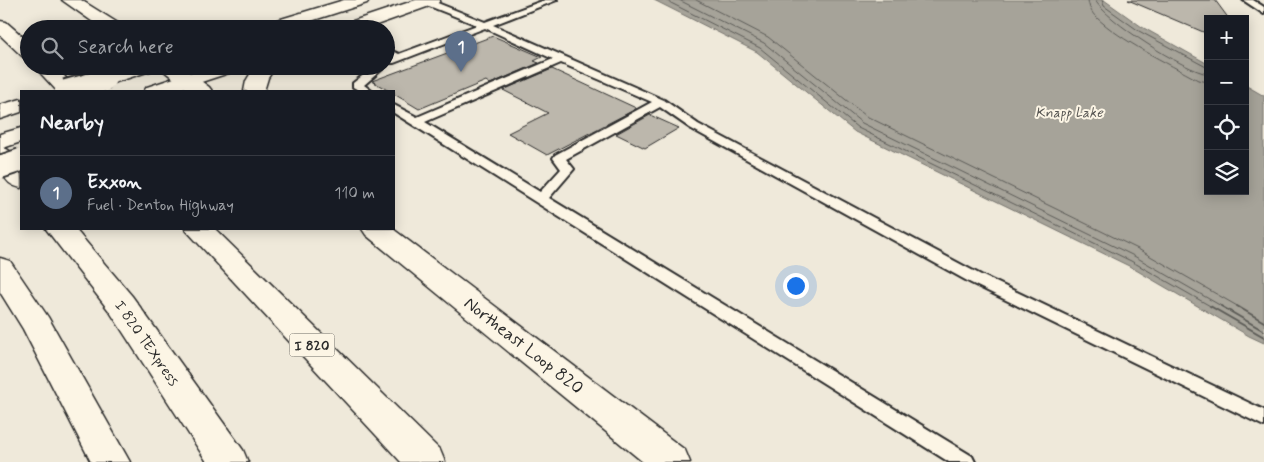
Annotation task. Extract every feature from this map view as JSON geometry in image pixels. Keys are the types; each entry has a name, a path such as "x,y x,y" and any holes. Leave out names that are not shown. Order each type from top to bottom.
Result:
{"main road":[{"path":"70,0 101,20"},
{"path":"295,20 360,0"},
{"path":"372,20 429,0"},
{"path":"0,26 20,44"},
{"path":"52,75 66,90"},
{"path":"70,90 120,75"},
{"path":"180,75 195,86"},
{"path":"162,90 195,86 215,75"},
{"path":"254,90 260,75"},
{"path":"0,112 20,105"},
{"path":"0,142 20,135"},
{"path":"0,154 20,180"},
{"path":"0,167 20,160"},
{"name":"I 820 TEXpress","path":"61,230 121,304 229,462"},
{"name":"I 820","path":"200,230 426,462"},
{"name":"Northeast Loop 820","path":"377,230 670,462"},
{"path":"0,268 37,325 111,462"}],"lane":[{"path":"429,0 660,102 694,126 976,279 1264,418"},
{"path":"395,60 553,0"},
{"path":"1246,0 1264,11"},
{"path":"416,122 561,59"},
{"path":"365,90 357,85 370,75"},
{"path":"541,199 568,169 559,158 660,102"},
{"path":"395,109 965,462"}],"water":[{"name":"Knapp Lake","path":"654,0 1104,0 1142,27 1204,62 1204,195 1249,195 1249,87 1264,96 1264,343 1129,266 855,132 757,52"}],"building":[{"path":"1128,0 1215,0 1226,15 1204,15 1204,32"},
{"path":"493,36 542,57 534,61 539,63 490,84 486,81 419,109 395,95 395,90 387,90 372,81 388,75 395,75 395,72"},
{"path":"552,69 636,109 547,155 508,133 548,113 503,90"},
{"path":"650,115 679,128 645,148 616,134"}],"place":[{"name":"Exxon","path":"461,72"}]}
